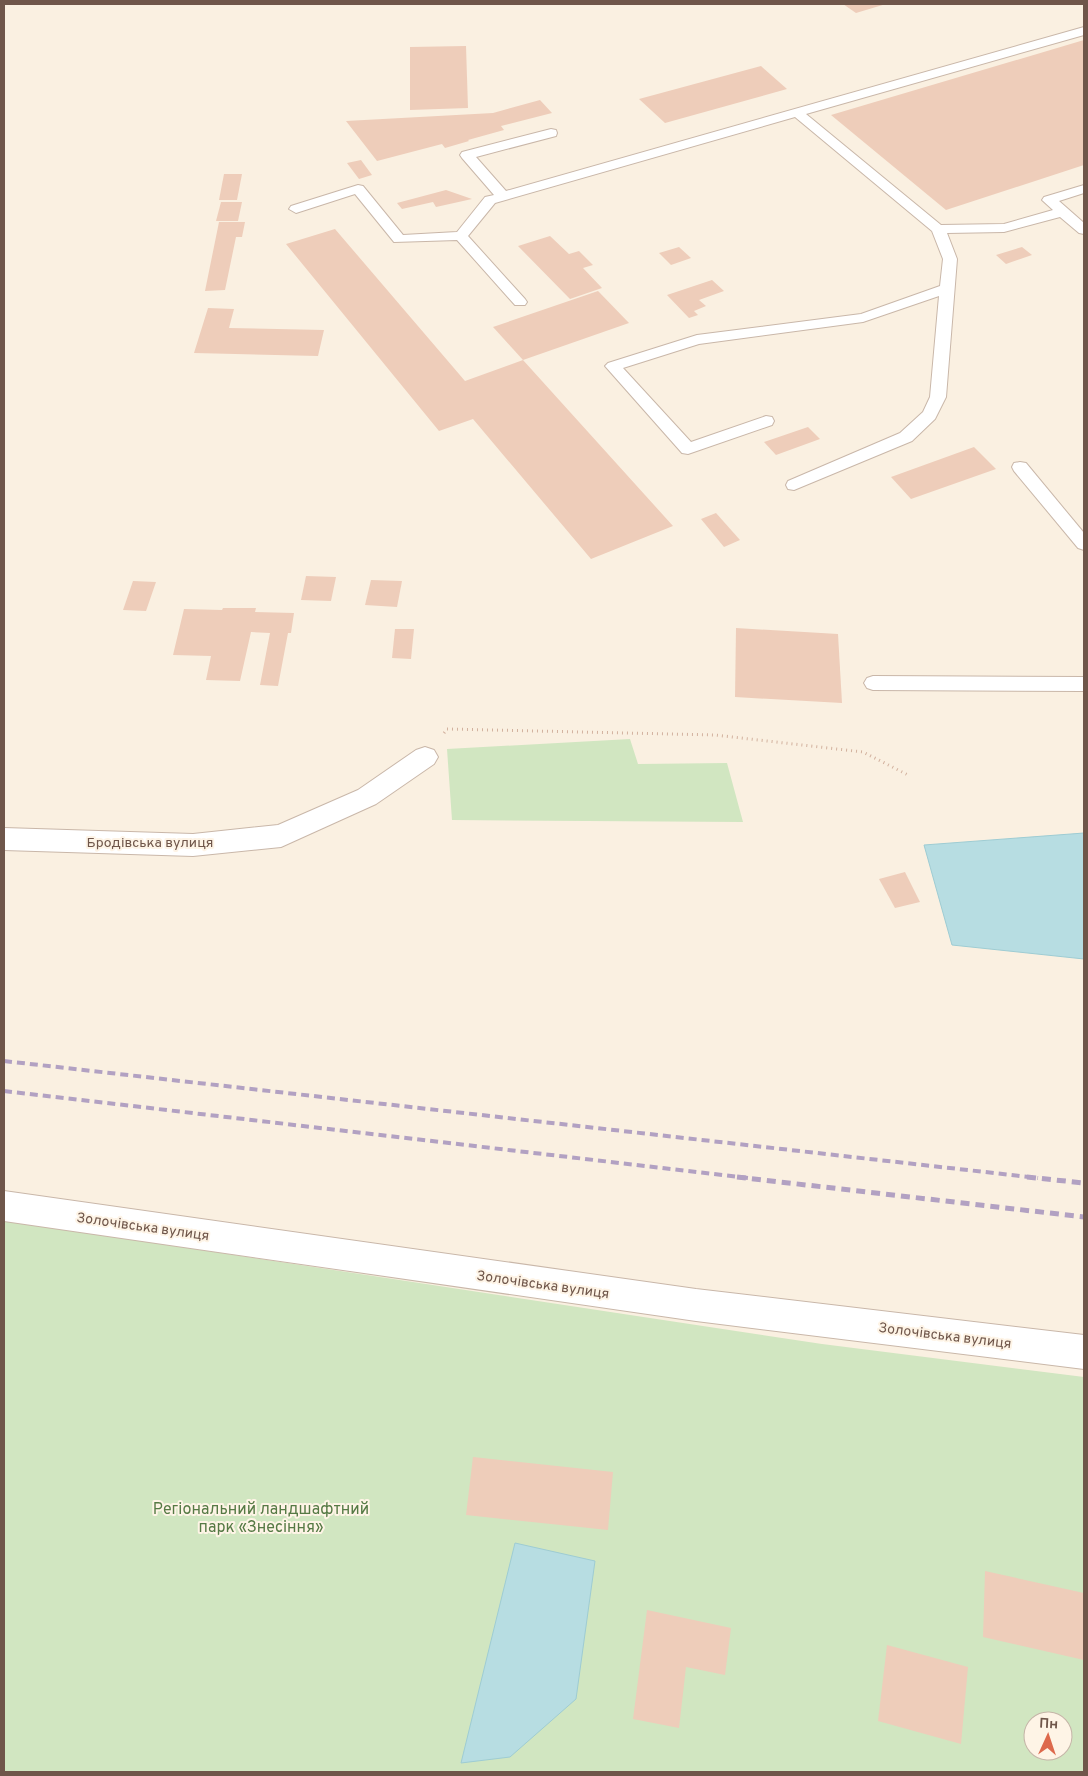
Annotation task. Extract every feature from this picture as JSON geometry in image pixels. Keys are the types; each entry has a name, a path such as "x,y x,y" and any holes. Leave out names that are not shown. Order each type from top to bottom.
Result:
{"street":[{"name":"Бродівська вулиця","path":"4,839 193,844 281,836 367,797 426,757"},
{"name":"Золочівська вулиця","path":"4,1206 696,1306 1084,1352"}],"lane":[{"path":"296,209 358,189 399,239 461,236 490,200 502,196 1084,31"},
{"path":"794,485 906,437 929,415 938,397 950,259 938,229 796,112"},
{"path":"502,196 468,155 551,133"},
{"path":"1084,189 1049,200 1084,230"},
{"path":"938,229 1004,228 1063,212"},
{"path":"461,236 520,302"},
{"path":"766,421 688,449 613,366 697,340 863,318 947,289"},
{"path":"1020,467 1084,544"},
{"path":"873,684 1084,684"}],"path":[{"path":"426,757 447,729 706,734 863,752 908,774"}],"green space":[{"path":"630,739 638,764 727,763 743,822 452,820 447,749"},
{"name":"Регіональний ландшафтний парк «Знесіння»","path":"4,1220 822,1344 1084,1377 1084,1772 4,1772"}],"water":[{"path":"1084,833 1084,959 952,945 924,845"},
{"path":"515,1543 595,1561 576,1699 510,1757 461,1763"}],"building":[{"path":"843,4 886,4 856,13"},
{"path":"1084,40 1084,165 946,210 831,115"},
{"path":"466,46 468,108 410,110 410,47"},
{"path":"761,66 787,89 665,123 639,99"},
{"path":"540,100 552,113 501,126 504,130 445,148 442,144 377,161 346,121 493,113"},
{"path":"361,160 372,175 359,179 347,163"},
{"path":"224,174 242,174 237,200 219,200"},
{"path":"446,190 472,199 436,207 433,202 402,209 397,203"},
{"path":"221,202 242,202 238,221 216,221"},
{"path":"219,222 245,222 242,237 236,237 225,290 205,291"},
{"path":"335,229 465,381 523,360 673,526 591,559 473,419 439,431 286,244"},
{"path":"550,236 569,254 579,251 593,265 583,268 602,288 570,299 518,246"},
{"path":"679,247 691,258 671,265 659,253"},
{"path":"1022,247 1032,255 1006,264 996,255"},
{"path":"712,280 724,291 699,300 706,306 694,311 698,315 689,318 667,295"},
{"path":"598,291 629,323 523,360 493,327"},
{"path":"208,308 234,309 229,328 324,330 318,356 194,353"},
{"path":"808,427 820,439 776,455 764,442"},
{"path":"974,447 996,469 911,499 891,477"},
{"path":"716,513 740,540 724,547 701,519"},
{"path":"306,576 336,577 331,601 301,600"},
{"path":"371,580 402,581 397,607 365,605"},
{"path":"133,581 156,582 146,611 123,610"},
{"path":"223,608 256,608 255,612 294,613 291,633 288,633 278,686 260,685 270,633 251,632 240,681 206,680 211,656 173,655 184,609 222,610"},
{"path":"736,628 838,634 842,703 735,697"},
{"path":"395,629 414,629 411,659 392,658"},
{"path":"905,872 920,902 895,908 879,879"},
{"path":"473,1457 613,1472 608,1530 466,1515"},
{"path":"985,1571 1084,1593 1084,1660 983,1637"},
{"path":"647,1610 731,1628 725,1675 686,1667 679,1728 633,1719"},
{"path":"887,1645 968,1667 961,1744 878,1721"}],"railway":[{"path":"4,1061 1038,1178"},
{"path":"4,1091 748,1178"},
{"path":"737,1177 1084,1217"},
{"path":"1027,1177 1084,1183"}]}
